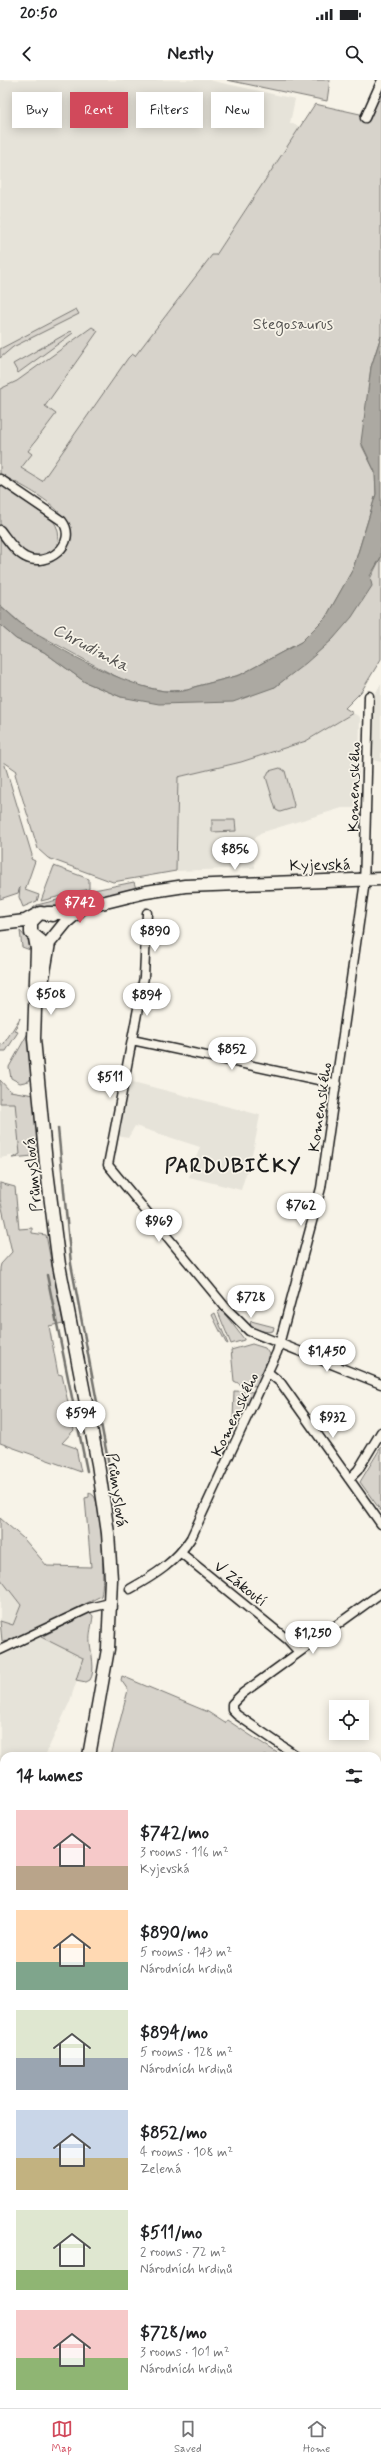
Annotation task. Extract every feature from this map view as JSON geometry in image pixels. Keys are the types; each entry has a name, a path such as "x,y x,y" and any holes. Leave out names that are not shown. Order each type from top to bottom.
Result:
{"main road":[{"name":"Kyjevská","path":"0,924 25,920 42,914 66,912 94,904 185,886 381,879"},
{"name":"Kyjevská","path":"55,936 74,914 94,904"},
{"path":"0,927 20,928 33,935 45,941 55,936 58,922 42,914 31,922 33,935"},
{"name":"Průmyslová","path":"33,935 37,949 34,1039 46,1163 59,1265 105,1506 110,1560 110,1603 105,1670 90,1752"},
{"name":"Průmyslová","path":"39,1087 40,998 46,949 55,936"}],"street":[{"path":"365,118 381,82"},
{"path":"0,479 62,520 65,526 66,536 62,548 55,555 45,560 34,560 22,555 0,530"},
{"name":"Komenského","path":"130,1589 158,1572 182,1553 197,1527 269,1373 280,1344 321,1188 337,1084 365,879 369,696"},
{"path":"147,913 144,977 108,1165 232,1315 253,1334 381,1384"},
{"path":"132,1040 337,1084"},
{"path":"269,1373 281,1383 381,1524"},
{"path":"350,1479 358,1470 381,1432"},
{"name":"V Zákoutí","path":"182,1553 288,1640 299,1652"},
{"path":"292,1752 240,1717 231,1707 236,1698 381,1593"},
{"path":"0,1650 89,1608 110,1603"}],"shaded area":[{"path":"0,80 209,80 263,92 211,92 211,128 264,128 264,92 295,99 290,123 301,127 216,255 39,495 0,464"},
{"path":"381,336 381,557 370,576 372,586 352,617 333,639 306,663 275,687 233,702 159,704 121,697 85,682 44,652 16,639 0,625 0,605 22,625 83,661 134,683 158,690 178,692 240,675 301,642 326,617 353,569 376,494 375,472 361,442 371,367"},
{"path":"381,684 381,762 373,760 374,695"},
{"path":"353,713 360,717 358,808 342,808 260,833 255,838 253,850 255,868 176,871 178,777 241,762 306,741"},
{"path":"129,1081 260,1115 254,1147 241,1190 189,1177 200,1147 135,1126 128,1138 117,1136"},
{"path":"15,1102 20,1154 0,1158 0,1103"},
{"path":"0,1578 21,1605 13,1625 0,1621"},
{"path":"41,1637 84,1658 70,1701 47,1752 0,1752 0,1657"}],"green space":[{"path":"227,80 330,80 327,101"},
{"name":"Stegosaurus","path":"381,90 381,336 371,367 362,446 375,472 376,494 353,569 326,617 301,642 240,675 194,687 189,690 164,691 131,684 25,627 0,605 0,533 10,546 39,563 48,561 62,552 67,543 69,532 65,521 57,510 34,492 0,474 0,389 17,381 92,327 98,331 45,406 56,414 28,451 32,454 21,468 42,481 128,358 132,354 135,356 212,255 216,255 315,104 369,116"},
{"path":"76,309 79,314 13,347 0,358 0,349"},
{"path":"71,331 73,333 18,373 13,364"},
{"path":"0,483 54,522 58,529 58,537 54,549 49,554 43,557 35,557 23,553 0,525"},
{"path":"381,557 381,659 361,692 345,708 353,713 306,741 241,762 178,777 176,871 113,882 48,858 38,849 15,774 17,771 4,762 32,855 31,859 35,861 25,890 39,895 37,901 23,907 19,897 20,887 18,893 0,899 0,625 16,639 44,652 85,682 121,697 275,687 333,639 370,579"},
{"path":"280,768 285,771 294,805 293,808 280,812 276,810 266,777 269,771"},
{"path":"212,820 235,820 236,831 212,832"},
{"path":"54,866 89,879 89,889 41,901"},
{"path":"134,882 136,889 97,898 95,896 94,890"},
{"path":"89,892 89,897 87,900 56,910 42,906 21,917 37,905"},
{"path":"20,931 28,940 30,950 22,947"},
{"path":"20,1018 15,1031 18,1032 6,1051 0,1051 0,1043 3,1045"},
{"path":"28,1033 32,1076 29,1081 20,1083 11,1078 9,1067"},
{"path":"0,1080 10,1091 34,1095 38,1154 33,1156 12,1158 20,1154 15,1103 0,1103"},
{"path":"0,1183 15,1187 19,1229 32,1228 32,1233 46,1235 63,1323 49,1326 58,1374 62,1375 74,1430 62,1443 76,1448 81,1472 0,1443 0,1268 1,1264 12,1252 0,1199"},
{"path":"221,1309 244,1340 231,1344 218,1312"},
{"path":"215,1313 228,1344 226,1343 212,1315"},
{"path":"251,1321 274,1327 273,1331 270,1332 259,1330 250,1326"},
{"path":"252,1344 265,1348 269,1354 258,1386 242,1385 234,1381 231,1350"},
{"path":"234,1391 255,1392 243,1420 233,1420"},
{"path":"381,1447 381,1511 360,1482"},
{"path":"89,1492 94,1496 97,1503 101,1529 103,1576 101,1596 10,1642 2,1641 0,1621 13,1625 21,1605 0,1578 0,1518 24,1539 47,1566 91,1567 85,1498 89,1497"},
{"path":"90,1612 93,1616 90,1640 93,1672 90,1680 86,1682 76,1680 83,1658 41,1637"},
{"path":"122,1676 208,1712 225,1723 227,1720 276,1752 112,1752 128,1690 121,1680"}],"waterway":[{"path":"58,1128 71,1264 113,1487"},
{"path":"47,1275 87,1471"}],"district":[{"name":"PARDUBIČKY","path":"233,1165"}],"water label":[{"name":"Chrudimka","path":"91,647"}]}
